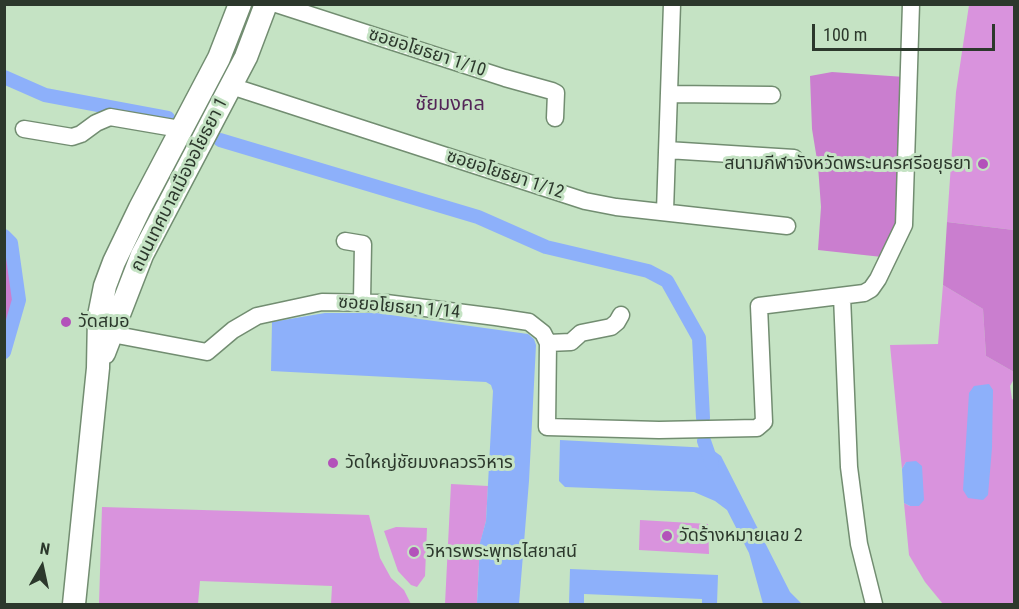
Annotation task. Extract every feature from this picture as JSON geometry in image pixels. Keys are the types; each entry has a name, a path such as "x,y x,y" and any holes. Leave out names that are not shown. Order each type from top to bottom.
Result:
{"main road":[{"name":"ถนนเทศบาลเมืองอโยธยา 1","path":"105,333 101,301 114,262 180,129 219,58 240,4"},
{"name":"ถนนเทศบาลเมืองอโยธยา 1","path":"74,604 98,368 105,333 142,255 246,57 266,4"}],"street":[{"name":"ซอยอโยธยา 1/10","path":"276,4 552,91 556,93 555,118"},
{"path":"665,211 672,4"},
{"path":"621,315 610,327 581,333 571,342 548,344 547,427 757,428 764,422 759,306 864,293 872,289 904,225 911,4"},
{"name":"ซอยอโยธยา 1/12","path":"231,86 585,201 616,207 787,226"},
{"path":"669,94 772,95"},
{"path":"24,129 72,137 110,117 180,129"},
{"path":"667,150 795,158"},
{"path":"345,241 363,244 362,301"},
{"path":"842,296 849,467 859,544 874,604"},
{"name":"ซอยอโยธยา 1/14","path":"105,333 207,352 233,330 257,316 322,302 362,301 529,322 543,333 548,344"}],"shaded area":[{"name":"สนามกีฬาจังหวัดพระนครศรีอยุธยา","path":"969,5 1014,5 1014,230 947,222 956,92"},
{"path":"832,72 905,77 899,216 882,257 818,250 821,207 812,129 810,76"},
{"path":"947,222 1014,230 1014,372 986,356 983,309 943,285"},
{"path":"5,247 14,299 5,336"},
{"path":"943,285 983,309 986,356 1014,372 1014,379 1010,386 1014,400 1014,604 943,604 925,582 909,555 904,503 910,506 906,462 902,469 890,345 938,344"},
{"path":"451,484 488,486 486,521 480,544 477,604 445,604"},
{"path":"102,507 369,515 380,558 391,578 404,590 411,604 331,604 332,586 200,581 198,604 99,604"},
{"path":"640,520 708,524 709,554 639,550"},
{"path":"396,527 427,528 425,576 417,587 411,585 398,571 384,531"}],"water":[{"path":"325,313 376,313 528,334 534,339 536,345 529,481 519,604 477,604 480,543 486,521 493,391 491,385 486,382 271,371 272,322"},
{"path":"989,384 993,390 992,448 988,495 983,500 968,498 963,490 969,393 974,386"},
{"path":"560,440 710,448 721,456 790,592 802,604 763,604 749,553 727,510 715,501 694,492 565,487 559,481"},
{"path":"916,461 922,466 924,500 919,506 910,506 904,503 902,469 906,462"},
{"path":"570,569 718,575 717,604 702,604 702,599 584,594 584,604 569,604"}],"waterway":[{"path":"4,77 45,95 168,118"},
{"path":"220,140 478,217 546,247 648,271 667,281 699,338 703,418"},
{"path":"4,236 11,243 19,300 4,352"},
{"path":"704,441 712,464"}],"place":[{"name":"สนามกีฬาจังหวัดพระนครศรีอยุธยา","path":"983,164"},
{"name":"วัดสมอ","path":"66,322"},
{"name":"วัดใหญ่ชัยมงคลวรวิหาร","path":"333,463"},
{"name":"วัดร้างหมายเลข 2","path":"667,536"},
{"name":"วิหารพระพุทธไสยาสน์","path":"414,552"}],"district":[{"name":"ชัยมงคล","path":"450,105"}]}
